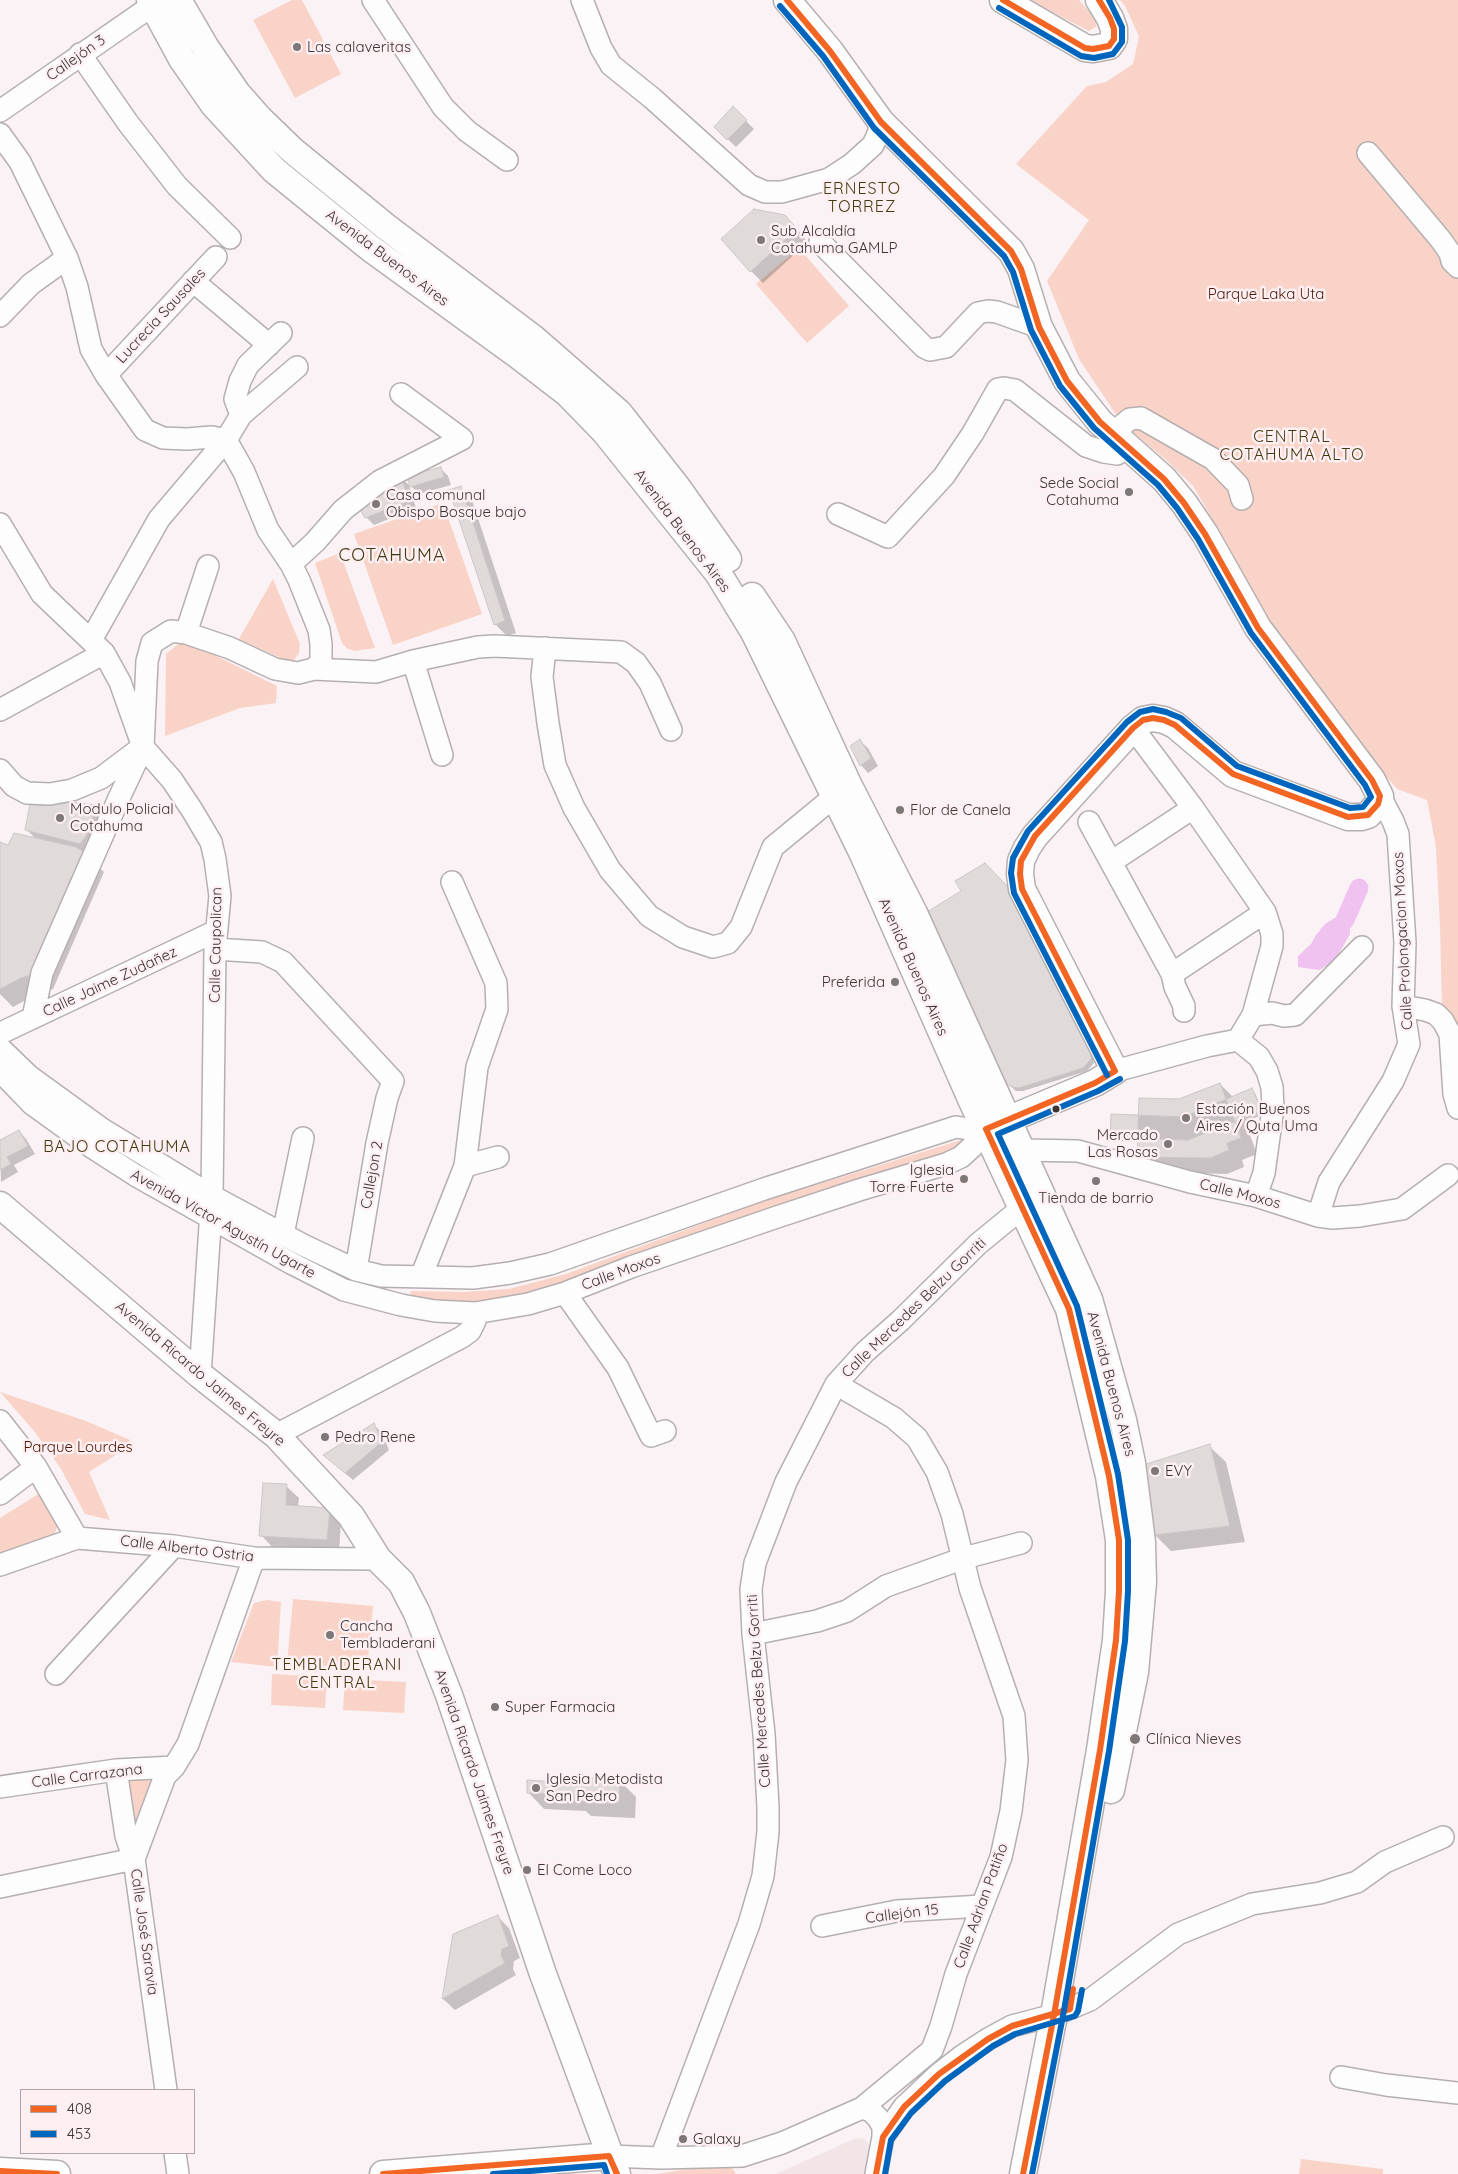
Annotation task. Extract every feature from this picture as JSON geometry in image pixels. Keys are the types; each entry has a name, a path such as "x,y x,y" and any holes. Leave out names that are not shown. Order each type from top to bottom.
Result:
{"main road":[{"name":"Avenida Buenos Aires","path":"178,0 206,48 237,93 292,150 386,226 533,338 578,375 619,413 677,487 730,561 782,641 848,784 914,913 992,1126 1022,1150 1031,1201"},
{"path":"787,0 830,51 881,122 1011,251 1021,269 1039,326 1067,381 1100,422 1164,479 1184,502 1214,549 1258,628 1372,780 1380,796 1378,804 1368,815 1361,817 1348,816 1233,774 1174,725 1164,720 1153,718 1142,720 1035,836 1027,848 1020,874 1022,889 1115,1071 1095,1084 992,1126"},
{"path":"1003,0 1085,48 1093,49 1109,46 1114,39 1114,30 1110,18 1099,0"},
{"name":"Avenida Buenos Aires","path":"152,3 182,59 214,105 274,170 370,248 567,393 605,432 718,573 754,632 992,1126 1031,1201 1089,1299 1122,1420 1134,1480 1142,1542 1143,1582 1135,1672 1062,2012 1023,2174"},
{"name":"Avenida Ricardo Jaimes Freyre","path":"0,1205 200,1376 276,1435 351,1516 378,1559 401,1582 417,1613 449,1694 543,1974 613,2165"},
{"name":"Avenida Buenos Aires","path":"1038,2174 1062,2012"},
{"path":"383,2174 613,2165"},
{"path":"0,2171 57,2174"}],"street":[{"path":"373,0 443,107 467,131 507,160"},
{"path":"582,0 601,48 611,65 652,98 748,185 765,192 782,192 829,179 852,164 873,145 881,122"},
{"name":"Callejón 3","path":"0,111 152,3"},
{"path":"80,54 128,123 177,186 230,238"},
{"path":"0,134 20,162 67,258 77,287 90,349 106,375 144,430 163,438 187,439 212,436 226,440 244,472 268,530 291,564 319,630 321,644 321,662 314,668 303,672 289,673 275,669 230,648 186,633 170,631 152,644 147,661 144,747 118,798 42,973 33,1018"},
{"path":"1368,153 1441,240 1450,253 1456,267"},
{"path":"820,242 924,347 930,350 946,347 978,313 988,310 1039,326"},
{"name":"Lucrecia Sausales","path":"106,375 216,257"},
{"path":"0,316 31,284 67,258"},
{"path":"193,281 275,339 248,365 240,382 235,399 242,415"},
{"path":"0,710 98,646 159,519 226,440 242,415 297,367"},
{"path":"838,514 888,537 944,476 973,433 998,389 1004,388 1015,390 1086,446 1104,452 1117,454 1130,419 1141,418 1213,459 1238,485 1242,499"},
{"path":"291,564 315,542 343,510 380,481 462,439 401,394"},
{"name":"Calle Caupolican","path":"0,524 42,594 98,646 120,682 144,747 172,780 210,842 220,896 216,940 212,1196 200,1376"},
{"path":"186,633 208,566"},
{"path":"314,668 376,672 413,661 478,647 512,645 621,652 636,663 650,683 671,730"},
{"path":"545,648 542,677 554,756 574,808 610,870 649,916 683,937 713,947 728,942 741,927 773,847 834,796"},
{"path":"413,661 442,755"},
{"path":"1115,1071 1207,1046 1238,1040 1253,1015 1272,946 1272,934 1265,912 1193,808 1133,728"},
{"path":"0,771 14,786 27,793 50,794 72,790 101,778 144,747"},
{"name":"Calle Prolongacion Moxos","path":"1318,1216 1329,1182 1393,1081 1409,1044 1403,1006 1406,970 1405,918 1398,834 1380,796"},
{"path":"1111,862 1193,808"},
{"path":"1089,822 1172,974 1175,987 1184,1006 1184,1011"},
{"path":"421,1277 464,1166 477,1067 497,1009 496,983 452,882"},
{"path":"1172,974 1265,912"},
{"name":"Calle Jaime Zudañez","path":"1,1036 33,1018 216,940"},
{"name":"Callejon 2","path":"216,940 262,952 283,962 393,1080 377,1143 356,1270"},
{"path":"1253,1015 1272,1013 1284,1016 1294,1015 1362,947"},
{"path":"1403,1006 1436,1014 1447,1027 1450,1034 1454,1094 1458,1108"},
{"name":"Avenida Víctor Agustín Ugarte","path":"1,1036 29,1076 102,1129 212,1196 356,1270 381,1276 421,1277"},
{"path":"1238,1040 1259,1057 1267,1071 1272,1088 1274,1108 1264,1172 1256,1196"},
{"name":"Avenida Víctor Agustín Ugarte","path":"0,1071 32,1104 93,1148 135,1175 291,1263 344,1290 401,1305 435,1311 475,1312"},
{"name":"Calle Moxos","path":"421,1277 473,1278 510,1273 550,1264 764,1189 956,1126 992,1126"},
{"name":"Calle Moxos","path":"475,1312 528,1304 565,1294 631,1268 859,1190 946,1164 961,1157 992,1126"},
{"path":"283,1234 303,1138"},
{"name":"Calle Moxos","path":"1022,1150 1078,1150 1190,1182 1256,1196 1318,1216 1333,1218 1360,1216 1402,1209 1448,1175"},
{"path":"464,1166 498,1157"},
{"name":"Calle Mercedes Belzu Gorriti","path":"661,2158 749,1924 762,1876 768,1832 768,1807 760,1682 753,1634 751,1589 756,1562 786,1482 836,1384 865,1352 901,1320 978,1244 1031,1201"},
{"path":"565,1294 618,1368 650,1436 665,1431"},
{"path":"276,1435 462,1337 470,1331 475,1321 475,1312"},
{"name":"Calle Adrian Patiño","path":"836,1384 894,1418 917,1438 937,1472 952,1514 970,1588 1014,1716 1017,1760 1012,1811 1001,1857 956,1974 942,2026 932,2050 862,2108"},
{"path":"0,1420 36,1467 77,1538"},
{"path":"0,1494 36,1467"},
{"name":"Calle Alberto Ostria","path":"0,1565 77,1538 174,1546 254,1558 378,1559"},
{"path":"753,1634 817,1621 846,1611 886,1586 964,1558 1021,1543"},
{"path":"56,1674 174,1546"},
{"name":"Calle José Saravia","path":"166,2089 134,1859 165,1776 174,1767 188,1744 254,1558"},
{"name":"Calle Carrazana","path":"0,1787 116,1770 174,1767"},
{"path":"0,1887 134,1859 126,1836 116,1770"},
{"path":"883,2137 904,2107 939,2074 962,2056 1012,2026 1062,2012 1090,2000 1178,1934 1252,1904 1320,1893 1356,1882 1385,1862 1443,1837"},
{"name":"Callejón 15","path":"822,1926 897,1911 982,1906"},
{"path":"1341,2077 1386,2085 1458,2093"},
{"path":"613,2165 661,2158 744,2165 782,2143 862,2108 871,2111 883,2127 876,2174"},
{"path":"175,2154 178,2174"}],"shaded area":[{"path":"1336,917 1350,922 1350,934 1334,962 1319,970 1298,967 1298,956 1311,944 1325,924"},
{"path":"856,2138 865,2139 872,2149 867,2174 776,2174"}],"green space":[{"name":"Las calaveritas","path":"292,0 302,0 341,74 295,98 253,20"},
{"path":"1028,0 1079,0 1096,19 1097,26 1089,31"},
{"name":"Parque Laka Uta","path":"1120,0 1458,0 1458,1038 1442,1008 1436,847 1427,800 1397,789 1368,755 1296,661 1259,603 1193,486 1165,459 1123,424 1079,359 1047,281 1089,220 1016,164 1087,86 1106,82 1133,64 1139,36 1125,6"},
{"path":"799,248 849,306 807,343 756,284"},
{"path":"443,503 482,614 393,645 354,534"},
{"path":"340,553 375,648 355,651 348,649 342,643 315,563"},
{"path":"273,579 300,644 299,653 294,660 285,660 239,639"},
{"path":"190,643 277,686 276,703 240,708 165,736 166,654 178,644"},
{"path":"961,1140 966,1146 564,1285 509,1299 467,1304 410,1300 411,1291 464,1292 509,1289 566,1274 761,1202"},
{"name":"Parque Lourdes","path":"0,1392 86,1421 130,1440 128,1447 89,1472 110,1520 85,1514 61,1469 34,1431"},
{"path":"40,1493 58,1524 53,1539 0,1558 0,1518"},
{"name":"Cancha Tembladerani","path":"293,1599 373,1606 367,1670 287,1663"},
{"path":"267,1600 281,1602 277,1667 231,1662 254,1603"},
{"name":"Cancha Tembladerani","path":"272,1674 327,1677 325,1708 271,1705"},
{"name":"Cancha Tembladerani","path":"345,1679 406,1682 404,1713 343,1710"},
{"path":"155,1773 136,1828 124,1775"},
{"path":"1301,2159 1383,2169 1383,2174 1299,2174"},
{"path":"726,2163 730,2164 736,2174 657,2174"}],"building":[{"path":"733,106 747,120 727,140 714,127"},
{"name":"Sub Alcaldía Cotahuma GAMLP","path":"754,209 785,215 797,229 750,272 721,239"},
{"path":"441,467 444,477 410,487 407,476"},
{"path":"401,476 409,501 365,518 358,506"},
{"path":"461,486 505,621 494,625 449,490"},
{"path":"860,739 871,758 860,766 850,746"},
{"name":"Modulo Policial Cotahuma","path":"31,798 97,805 86,836 80,844 25,830"},
{"path":"14,833 76,847 88,855 37,973 21,978 0,989 0,842 8,845"},
{"path":"985,863 1007,886 1091,1053 1091,1059 1083,1068 1019,1088 1005,1083 927,912 961,891 955,881"},
{"name":"Estación Buenos Aires / Quta Uma","path":"1220,1083 1241,1138 1227,1143 1229,1150 1210,1158 1137,1157 1139,1098 1179,1099"},
{"path":"1252,1088 1262,1111 1188,1140 1110,1138 1111,1114 1184,1117"},
{"path":"19,1130 28,1146 7,1157 11,1164 0,1170 0,1140"},
{"path":"374,1423 382,1442 345,1473 323,1455"},
{"path":"1210,1444 1230,1526 1154,1535 1143,1465"},
{"path":"263,1483 287,1484 286,1505 330,1508 327,1540 259,1536"},
{"path":"574,1777 620,1779 619,1803 574,1801 574,1795 527,1793 527,1780 574,1783"},
{"path":"498,1915 509,1946 502,1949 501,1956 505,1963 442,1999 453,1934"}],"waterway":[{"path":"1345,920 1359,888"}],"transit line":[{"name":"408","path":"787,0 830,51 881,122 1011,251 1021,269 1039,327 1067,381 1100,422 1164,479 1184,503 1205,534 1258,628 1372,780 1380,796 1378,804 1368,815 1348,817 1233,774 1175,725 1164,720 1153,718 1143,720 1133,728 1035,836 1021,861 1020,874 1022,889 1115,1071"},
{"name":"408","path":"1003,0 1085,48 1093,49 1109,46 1114,39 1114,29 1110,18 1099,0"},
{"name":"453","path":"999,8 1081,56 1094,58 1113,54 1122,42 1122,27 1109,0"},
{"name":"453","path":"780,6 823,56 874,128 1004,256 1013,272 1031,330 1060,386 1094,428 1158,485 1177,508 1198,539 1251,633 1365,785 1371,797 1363,807 1350,808 1237,766 1181,718 1166,712 1153,709 1140,712 1127,722 1028,831 1013,858 1011,873 1014,893 1107,1075"},
{"name":"408","path":"1023,2174 1054,2015 1100,1750 1116,1640 1119,1591 1119,1540 1109,1476 1069,1309 986,1129 1095,1083 1115,1071"},
{"name":"453","path":"1032,2174 1063,2016 1109,1751 1125,1641 1128,1591 1128,1540 1118,1474 1077,1306 998,1134 1098,1091 1120,1079"},
{"name":"408","path":"876,2174 883,2137 904,2107 939,2074 988,2039 1012,2026 1070,2009 1073,1989"},
{"name":"453","path":"885,2174 891,2140 911,2113 945,2081 993,2046 1015,2034 1075,2016 1078,2011 1082,1990"},
{"name":"408","path":"383,2174 609,2156 617,2174"},
{"name":"453","path":"493,2174 604,2165 607,2174"},
{"name":"408","path":"0,2171 57,2174"}],"place":[{"name":"Las calaveritas","path":"297,47"},
{"name":"Sub Alcaldía Cotahuma GAMLP","path":"761,240"},
{"name":"Sede Social Cotahuma","path":"1129,492"},
{"name":"Casa comunal Obispo Bosque bajo","path":"376,504"},
{"name":"Flor de Canela","path":"900,810"},
{"name":"Modulo Policial Cotahuma","path":"60,818"},
{"name":"Preferida","path":"895,982"},
{"name":"Estación Buenos Aires / Quta Uma","path":"1186,1118"},
{"name":"Mercado Las Rosas","path":"1168,1144"},
{"name":"Iglesia Torre Fuerte","path":"964,1179"},
{"name":"Tienda de barrio","path":"1096,1181"},
{"name":"Pedro Rene","path":"325,1437"},
{"name":"EVY","path":"1155,1471"},
{"name":"Cancha Tembladerani","path":"330,1635"},
{"name":"Super Farmacia","path":"495,1707"},
{"name":"Clínica Nieves","path":"1135,1739"},
{"name":"Iglesia Metodista San Pedro","path":"536,1788"},
{"name":"El Come Loco","path":"527,1870"},
{"name":"Galaxy","path":"683,2139"}],"district":[{"name":"ERNESTO TORREZ","path":"862,198"},
{"name":"CENTRAL COTAHUMA ALTO","path":"1292,446"},
{"name":"COTAHUMA","path":"392,556"},
{"name":"BAJO COTAHUMA","path":"117,1147"},
{"name":"TEMBLADERANI CENTRAL","path":"337,1674"}]}
